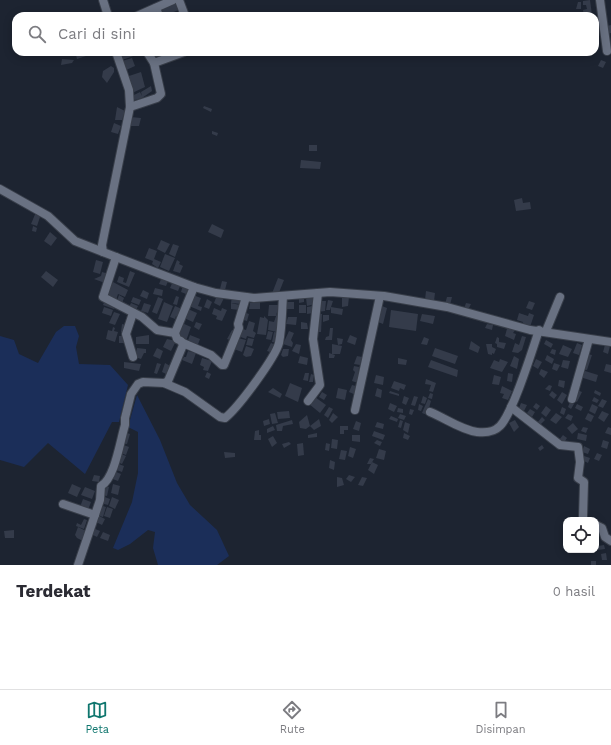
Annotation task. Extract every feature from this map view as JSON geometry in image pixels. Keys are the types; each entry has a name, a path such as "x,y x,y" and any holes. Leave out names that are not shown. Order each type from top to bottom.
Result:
{"street":[{"path":"103,0 107,12"},
{"path":"157,12 173,0"},
{"path":"178,0 183,12"},
{"path":"600,0 607,51"},
{"path":"103,252 102,245 130,108 129,90 117,56"},
{"path":"130,108 157,98 161,94 154,63 150,56"},
{"path":"154,63 170,56"},
{"path":"0,189 48,216 75,241 194,288 246,297 318,293 353,293 380,296 447,307 543,331 611,342"},
{"path":"116,257 103,296 142,317 157,330 175,333"},
{"path":"194,288 175,333 177,339 210,354 222,365 224,365 239,328 238,324 246,297"},
{"path":"308,402 320,385 313,339 318,293"},
{"path":"78,565 100,500 101,486 108,481 112,469 125,425 125,418 131,394 138,384 141,382 164,383 187,392 220,417 227,417 265,370 277,348 283,296"},
{"path":"355,410 380,296"},
{"path":"430,412 476,432 487,433 501,425 511,407 543,331 560,297"},
{"path":"133,313 126,334 133,357"},
{"path":"572,399 589,339"},
{"path":"164,383 170,377 183,343"},
{"path":"511,407 560,445 578,448 580,462 578,477 584,482 583,517"},
{"path":"63,504 95,515"},
{"path":"599,526 602,528 605,536 611,541"}],"shaded area":[{"path":"64,326 75,326 79,336 76,347 79,364 110,365 128,385 119,422 112,422 85,474 48,443 24,467 0,460 0,336 14,340 19,354 38,363 56,332"},
{"path":"137,395 160,440 177,483 190,505 217,530 229,556 217,565 158,565 153,548 155,532 148,530 130,544 118,550 113,548 132,502 138,473 138,432 128,427"}],"building":[{"path":"174,0 181,9 174,12 162,12 160,7"},
{"path":"590,0 592,12 583,12 583,10 587,9 586,5 583,5 583,1"},
{"path":"578,2 581,2 581,9 576,9"},
{"path":"611,25 611,33 607,34 607,26"},
{"path":"76,56 86,56 77,59"},
{"path":"122,56 133,56 122,60"},
{"path":"150,56 158,57 152,59"},
{"path":"132,58 135,66 124,71 122,61"},
{"path":"62,59 74,60 72,63 61,65"},
{"path":"601,60 606,62 603,68 598,66"},
{"path":"111,66 114,68 114,72 107,83 102,77 103,71"},
{"path":"141,72 145,87 130,94 126,77"},
{"path":"151,86 152,91 142,98 135,100 130,97 140,92 142,96 141,92"},
{"path":"204,106 212,109 211,112 203,108"},
{"path":"117,107 125,111 122,120 115,120"},
{"path":"131,117 141,118 139,126 129,126"},
{"path":"114,123 121,126 118,134 111,132"},
{"path":"212,131 218,133 217,136 212,134"},
{"path":"309,145 317,145 317,151 309,151"},
{"path":"301,160 321,162 320,169 300,168"},
{"path":"522,198 523,203 530,202 531,209 516,211 514,200"},
{"path":"36,212 41,214 37,226 31,224"},
{"path":"212,224 224,230 221,238 208,232"},
{"path":"33,226 37,228 36,232 32,231"},
{"path":"50,232 57,238 51,246 44,241"},
{"path":"161,240 170,244 165,253 157,249"},
{"path":"173,244 179,246 175,257 169,254"},
{"path":"149,248 157,251 154,259 161,262 158,268 152,264 153,261 145,258"},
{"path":"165,254 175,258 169,271 160,267"},
{"path":"96,260 103,262 100,274 93,272"},
{"path":"177,260 180,262 179,264 183,266 180,273 173,271"},
{"path":"46,271 58,280 53,287 41,277"},
{"path":"130,271 135,273 129,287 117,282 119,276 124,278 123,282 126,283"},
{"path":"102,272 109,274 105,283 94,279 101,276"},
{"path":"162,277 169,279 166,286 159,284"},
{"path":"278,278 284,280 278,295 271,296"},
{"path":"173,281 181,284 178,291 170,288"},
{"path":"222,281 227,282 225,290 220,289"},
{"path":"113,282 128,290 125,297 118,294 116,300 106,296"},
{"path":"183,285 189,287 186,294 181,292"},
{"path":"155,288 163,290 162,296 153,294"},
{"path":"143,290 149,293 147,299 140,296"},
{"path":"426,291 435,293 434,301 425,300"},
{"path":"119,295 124,298 122,303 117,301"},
{"path":"193,295 201,298 198,306 202,307 201,311 189,306"},
{"path":"217,295 224,298 220,306 214,303"},
{"path":"176,296 179,297 177,305 173,304"},
{"path":"232,296 242,298 241,304 231,303"},
{"path":"314,296 315,304 307,306 306,298"},
{"path":"133,297 141,300 139,305 131,302"},
{"path":"158,297 163,299 157,314 152,312"},
{"path":"349,297 348,306 342,307 342,298"},
{"path":"447,297 452,297 450,305 445,304"},
{"path":"304,298 304,302 299,303 299,299"},
{"path":"207,299 212,302 209,309 204,307"},
{"path":"105,300 115,304 114,309 103,305"},
{"path":"328,300 333,301 330,310 326,310"},
{"path":"318,301 326,301 325,311 317,312"},
{"path":"529,301 535,303 532,310 526,308"},
{"path":"164,302 173,306 167,322 158,319"},
{"path":"260,302 260,309 249,309 250,303"},
{"path":"286,302 294,302 294,309 286,309"},
{"path":"131,303 138,306 135,312 128,309"},
{"path":"144,303 151,305 148,313 141,311"},
{"path":"231,303 240,305 239,310 231,309"},
{"path":"466,303 471,304 468,310 464,309"},
{"path":"269,305 279,305 276,316 268,316"},
{"path":"299,305 306,305 306,313 299,313"},
{"path":"175,306 184,310 180,318 176,316 175,319 170,317"},
{"path":"313,306 313,313 307,314 307,307"},
{"path":"382,306 387,308 383,324 378,322"},
{"path":"104,307 113,310 111,316 102,313"},
{"path":"279,307 277,332 268,330 269,321 274,322"},
{"path":"331,307 343,309 342,315 331,313"},
{"path":"214,308 221,311 222,308 227,310 222,321 216,319 217,316 212,314"},
{"path":"188,309 197,313 193,322 184,318"},
{"path":"391,310 418,314 416,331 389,327"},
{"path":"114,312 120,314 115,325 109,323"},
{"path":"243,312 249,314 247,321 241,319"},
{"path":"519,313 528,316 529,313 534,315 530,327 522,325 523,322 517,320"},
{"path":"317,314 322,314 321,332 315,332"},
{"path":"422,314 435,316 433,324 420,321"},
{"path":"323,315 329,315 329,320 323,322"},
{"path":"264,316 268,320 266,335 257,334 260,317 264,318"},
{"path":"288,317 297,317 296,325 286,324"},
{"path":"249,321 255,323 253,331 256,333 254,338 247,336 246,339 238,336 240,328 246,330"},
{"path":"196,322 202,324 199,330 194,327"},
{"path":"301,322 307,323 308,329 301,329"},
{"path":"182,323 191,327 186,341 179,338 181,335 178,333"},
{"path":"122,324 127,325 125,333 121,332"},
{"path":"487,324 493,325 492,330 485,328"},
{"path":"508,325 516,329 513,333 516,334 514,340 505,336"},
{"path":"113,327 115,328 114,331 118,332 115,342 106,339 108,330 112,331"},
{"path":"330,328 333,328 332,340 325,340 326,337 329,336"},
{"path":"232,330 236,332 232,341 227,339"},
{"path":"268,331 273,332 271,340 266,339"},
{"path":"289,331 294,333 291,340 293,343 292,347 283,344"},
{"path":"274,332 279,333 277,343 272,342"},
{"path":"149,335 149,344 136,344 136,337"},
{"path":"190,335 200,339 197,347 187,343"},
{"path":"350,335 357,338 355,345 347,342"},
{"path":"119,336 125,336 125,343 119,343"},
{"path":"522,336 526,337 522,350 518,353 512,352 515,343 519,345"},
{"path":"424,337 429,339 427,345 421,344"},
{"path":"497,337 499,338 499,342 506,343 504,349 497,347 497,344 495,343"},
{"path":"238,338 246,340 242,352 234,349"},
{"path":"248,338 254,339 252,346 246,345"},
{"path":"337,338 343,339 342,344 338,345"},
{"path":"167,339 176,341 171,351 163,347"},
{"path":"546,340 553,344 551,348 544,344"},
{"path":"471,341 480,347 478,353 469,349"},
{"path":"271,343 276,345 273,353 267,351"},
{"path":"577,343 582,345 579,355 573,353"},
{"path":"296,344 301,345 299,354 292,351"},
{"path":"332,344 342,346 340,354 332,354"},
{"path":"486,344 492,344 492,347 496,349 494,354 488,354"},
{"path":"563,345 572,349 568,357 559,354"},
{"path":"605,345 610,346 608,354 603,352"},
{"path":"246,346 254,349 251,356 246,357 243,355"},
{"path":"137,348 146,349 146,353 144,353 141,359 135,357"},
{"path":"157,348 163,351 160,359 153,356"},
{"path":"435,348 458,356 455,364 432,356"},
{"path":"283,349 289,349 288,356 283,357 281,355"},
{"path":"552,349 556,350 555,355 550,353"},
{"path":"188,351 196,353 192,364 182,360 186,357"},
{"path":"329,353 335,355 334,358 329,358"},
{"path":"587,354 592,355 587,370 582,369"},
{"path":"547,355 554,359 552,364 545,360"},
{"path":"300,356 308,358 307,365 298,363"},
{"path":"357,356 362,357 360,365 354,364"},
{"path":"514,356 519,359 517,369 510,366"},
{"path":"202,358 212,361 208,371 203,370 204,367 200,365"},
{"path":"398,358 407,360 406,365 398,364"},
{"path":"500,359 508,362 502,372 490,368 494,360 499,362"},
{"path":"536,359 542,362 538,369 533,366"},
{"path":"431,360 458,370 457,377 428,367"},
{"path":"563,360 570,361 568,369 561,367"},
{"path":"124,362 141,364 139,371 124,368"},
{"path":"157,363 161,364 157,374 154,373"},
{"path":"165,363 172,367 168,375 162,372"},
{"path":"554,363 560,365 557,371 552,369"},
{"path":"606,364 611,365 611,373 604,371"},
{"path":"354,366 359,367 358,383 352,381 355,372 353,370"},
{"path":"541,369 548,372 544,378 539,374"},
{"path":"582,370 598,375 596,382 580,377"},
{"path":"207,372 211,374 209,379 205,377"},
{"path":"305,373 309,373 308,381 303,380"},
{"path":"508,373 513,374 512,382 507,381"},
{"path":"311,374 314,375 313,382 309,382"},
{"path":"376,375 384,377 383,385 374,383"},
{"path":"494,375 501,377 499,385 492,384"},
{"path":"426,379 436,383 433,392 429,391 431,385 425,384"},
{"path":"559,380 565,381 564,388 558,386"},
{"path":"394,381 406,385 404,390 400,388 399,391 391,388"},
{"path":"290,383 302,388 298,402 285,396"},
{"path":"352,385 356,386 356,395 349,392"},
{"path":"549,385 552,386 550,391 545,389"},
{"path":"502,386 512,391 508,400 502,398 504,394 500,393"},
{"path":"273,388 282,394 280,398 268,392"},
{"path":"338,388 347,390 345,400 336,398"},
{"path":"377,388 382,390 381,398 375,396"},
{"path":"577,390 582,392 577,402 573,400"},
{"path":"595,390 601,393 600,396 594,393"},
{"path":"390,391 399,394 399,396 389,393"},
{"path":"552,391 557,395 554,399 549,395"},
{"path":"322,392 327,395 324,400 319,397"},
{"path":"562,392 567,395 562,404 557,400"},
{"path":"430,393 433,394 432,399 428,398"},
{"path":"404,396 409,398 406,405 402,403"},
{"path":"414,396 418,397 415,406 411,405"},
{"path":"423,396 427,398 425,404 421,403"},
{"path":"315,397 326,405 320,413 309,404"},
{"path":"594,397 599,400 597,403 592,401"},
{"path":"428,399 431,401 427,415 422,413"},
{"path":"602,399 607,401 603,408 598,406"},
{"path":"570,402 574,404 571,409 568,407"},
{"path":"390,403 397,406 394,412 388,409"},
{"path":"521,403 527,405 524,411 519,408"},
{"path":"536,403 540,406 537,410 533,407"},
{"path":"419,404 423,406 421,411 418,410"},
{"path":"577,404 583,407 581,411 575,408"},
{"path":"592,404 598,407 595,414 589,411"},
{"path":"546,406 551,410 546,417 541,413"},
{"path":"329,407 333,409 328,418 324,415"},
{"path":"562,407 566,409 564,415 560,413"},
{"path":"398,408 403,409 403,413 397,412"},
{"path":"410,409 414,410 412,415 409,414"},
{"path":"530,409 535,412 532,417 527,413"},
{"path":"289,411 290,418 278,419 277,412"},
{"path":"602,411 609,414 604,422 598,418"},
{"path":"275,413 278,423 272,424 270,414"},
{"path":"333,413 338,417 332,423 329,420"},
{"path":"556,413 562,417 556,424 550,420"},
{"path":"588,413 594,416 591,422 585,419"},
{"path":"400,414 406,416 404,420 398,418"},
{"path":"568,414 573,416 571,421 565,418"},
{"path":"307,415 310,426 306,429 300,428 299,422"},
{"path":"391,416 398,419 397,422 389,419"},
{"path":"542,417 545,420 540,425 537,423"},
{"path":"269,419 270,424 264,426 263,421"},
{"path":"319,419 321,426 314,430 310,426"},
{"path":"292,420 293,424 283,426 282,431 277,431 276,425"},
{"path":"400,420 403,421 401,428 398,427"},
{"path":"515,420 519,427 514,432 509,423"},
{"path":"356,421 361,423 359,431 353,429"},
{"path":"377,422 384,424 383,429 375,427"},
{"path":"405,422 410,424 408,433 403,430"},
{"path":"573,423 578,429 572,434 567,428"},
{"path":"273,426 275,430 267,433 267,429"},
{"path":"340,426 348,426 348,430 344,430 344,434 340,434"},
{"path":"583,427 588,428 586,433 581,431"},
{"path":"608,427 611,428 611,435 605,433"},
{"path":"259,430 261,440 254,440 255,431"},
{"path":"374,431 385,435 383,440 372,436"},
{"path":"124,432 130,434 127,444 121,443"},
{"path":"317,433 317,437 308,438 308,435"},
{"path":"404,433 410,436 408,440 403,438"},
{"path":"578,433 587,435 586,441 577,439"},
{"path":"352,435 360,435 360,442 352,441"},
{"path":"563,435 567,438 563,444 559,440"},
{"path":"273,436 277,443 272,447 268,439"},
{"path":"332,439 338,440 337,449 331,448"},
{"path":"377,440 382,442 380,446 374,443"},
{"path":"603,440 609,442 607,449 601,447"},
{"path":"289,442 291,444 284,448 282,444"},
{"path":"303,443 304,455 298,456 297,444"},
{"path":"326,443 330,444 329,451 325,450"},
{"path":"121,444 129,447 126,455 118,452"},
{"path":"542,445 544,448 540,451 538,448"},
{"path":"584,446 590,449 588,454 582,452"},
{"path":"350,447 356,449 353,458 348,456"},
{"path":"379,449 386,451 384,460 376,458"},
{"path":"341,450 347,451 345,460 339,459"},
{"path":"224,452 235,453 235,457 225,458"},
{"path":"119,453 126,456 122,464 115,461"},
{"path":"597,453 602,455 599,461 594,459"},
{"path":"584,456 590,458 588,463 582,460"},
{"path":"370,458 374,459 371,464 367,464"},
{"path":"330,460 335,462 334,470 329,468"},
{"path":"372,462 378,465 374,474 368,470"},
{"path":"116,463 124,466 122,472 114,469"},
{"path":"114,471 121,474 118,481 110,478"},
{"path":"94,475 100,476 99,482 92,481"},
{"path":"349,475 355,477 351,482 346,479"},
{"path":"337,477 342,478 344,485 337,487"},
{"path":"362,477 367,478 363,486 358,485"},
{"path":"72,484 81,488 77,497 68,493"},
{"path":"113,484 120,486 118,495 111,493"},
{"path":"104,486 109,487 107,496 102,495"},
{"path":"85,487 95,491 92,499 81,495"},
{"path":"102,496 110,499 108,505 100,503"},
{"path":"112,497 119,500 115,509 109,506"},
{"path":"83,499 91,502 88,510 80,507"},
{"path":"100,505 106,507 103,517 96,515"},
{"path":"107,507 113,509 110,518 104,516"},
{"path":"99,516 105,519 102,525 96,522"},
{"path":"84,519 87,520 84,529 76,526 77,523 81,525"},
{"path":"78,527 88,532 85,542 77,538 75,535"},
{"path":"93,528 100,531 97,537 91,534"},
{"path":"14,530 14,538 5,538 4,531"},
{"path":"103,532 110,535 108,541 100,538"},
{"path":"604,545 605,549 599,550 599,546"},
{"path":"606,553 607,560 602,560 601,554"},
{"path":"591,561 596,561 596,565 591,565"}]}
